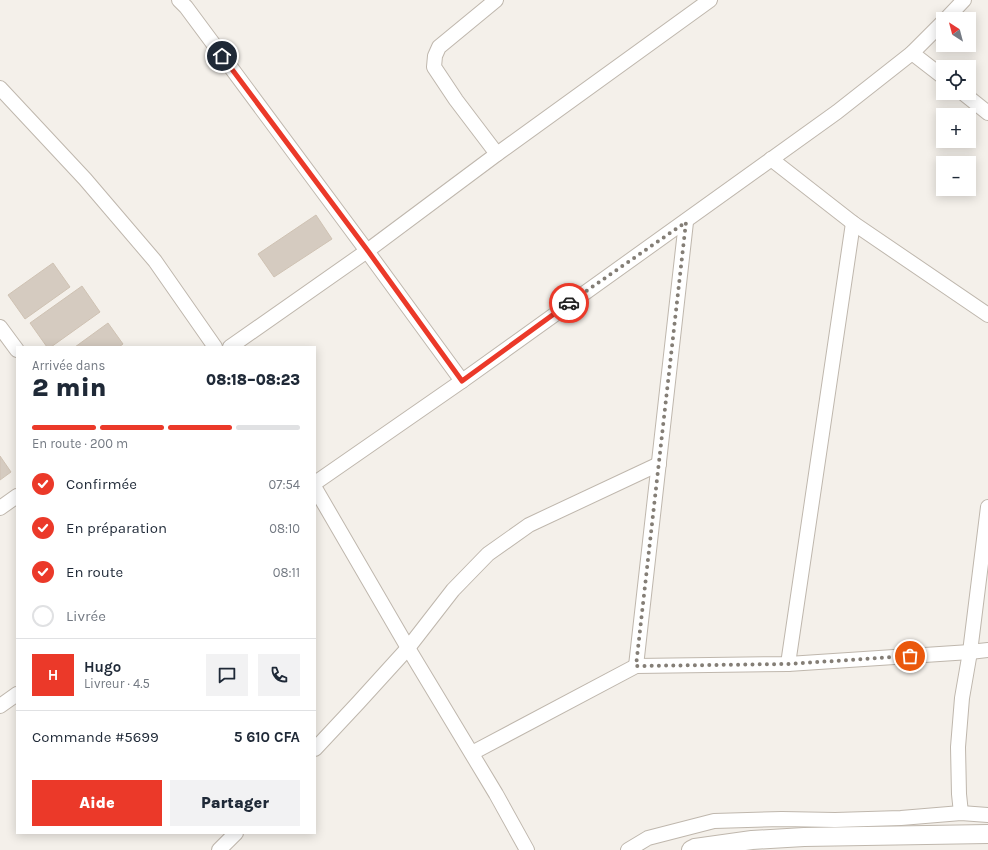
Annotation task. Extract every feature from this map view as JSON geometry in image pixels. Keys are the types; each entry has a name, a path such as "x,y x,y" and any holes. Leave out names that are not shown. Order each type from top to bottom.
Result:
{"street":[{"path":"496,0 440,47 435,56 434,67 456,100 497,154"},
{"path":"231,346 368,251 497,154 710,0"},
{"path":"953,12 964,0"},
{"path":"184,2 462,381"},
{"path":"316,482 686,222 837,112 912,53 936,29"},
{"path":"912,53 936,72"},
{"path":"0,88 85,179 155,261 214,346"},
{"path":"972,100 988,113"},
{"path":"771,159 853,223 988,315"},
{"path":"636,666 686,222"},
{"path":"788,664 853,223"},
{"path":"0,328 16,349"},
{"path":"316,748 408,648 453,590 488,554 529,525 659,464"},
{"path":"316,490 408,648 472,753 527,850"},
{"path":"0,508 16,497"},
{"path":"961,814 958,747 962,698 970,652 988,507"},
{"path":"472,753 636,666 788,664 988,650"},
{"path":"0,706 16,695"},
{"path":"628,850 648,838 714,821 782,819 835,820 961,814 988,815"},
{"path":"691,850 695,848 752,840 804,837 988,834"}],"building":[{"path":"316,215 332,239 274,277 258,254"},
{"path":"53,263 70,287 25,319 8,295"},
{"path":"82,286 100,312 52,346 46,346 30,323"},
{"path":"108,323 123,344 120,346 76,346"},
{"path":"0,456 11,472 0,480"}],"way so far":[{"path":"569,303 686,222 636,666 788,664 910,656"}],"route":[{"path":"222,56 368,251 462,381 569,303"}]}
